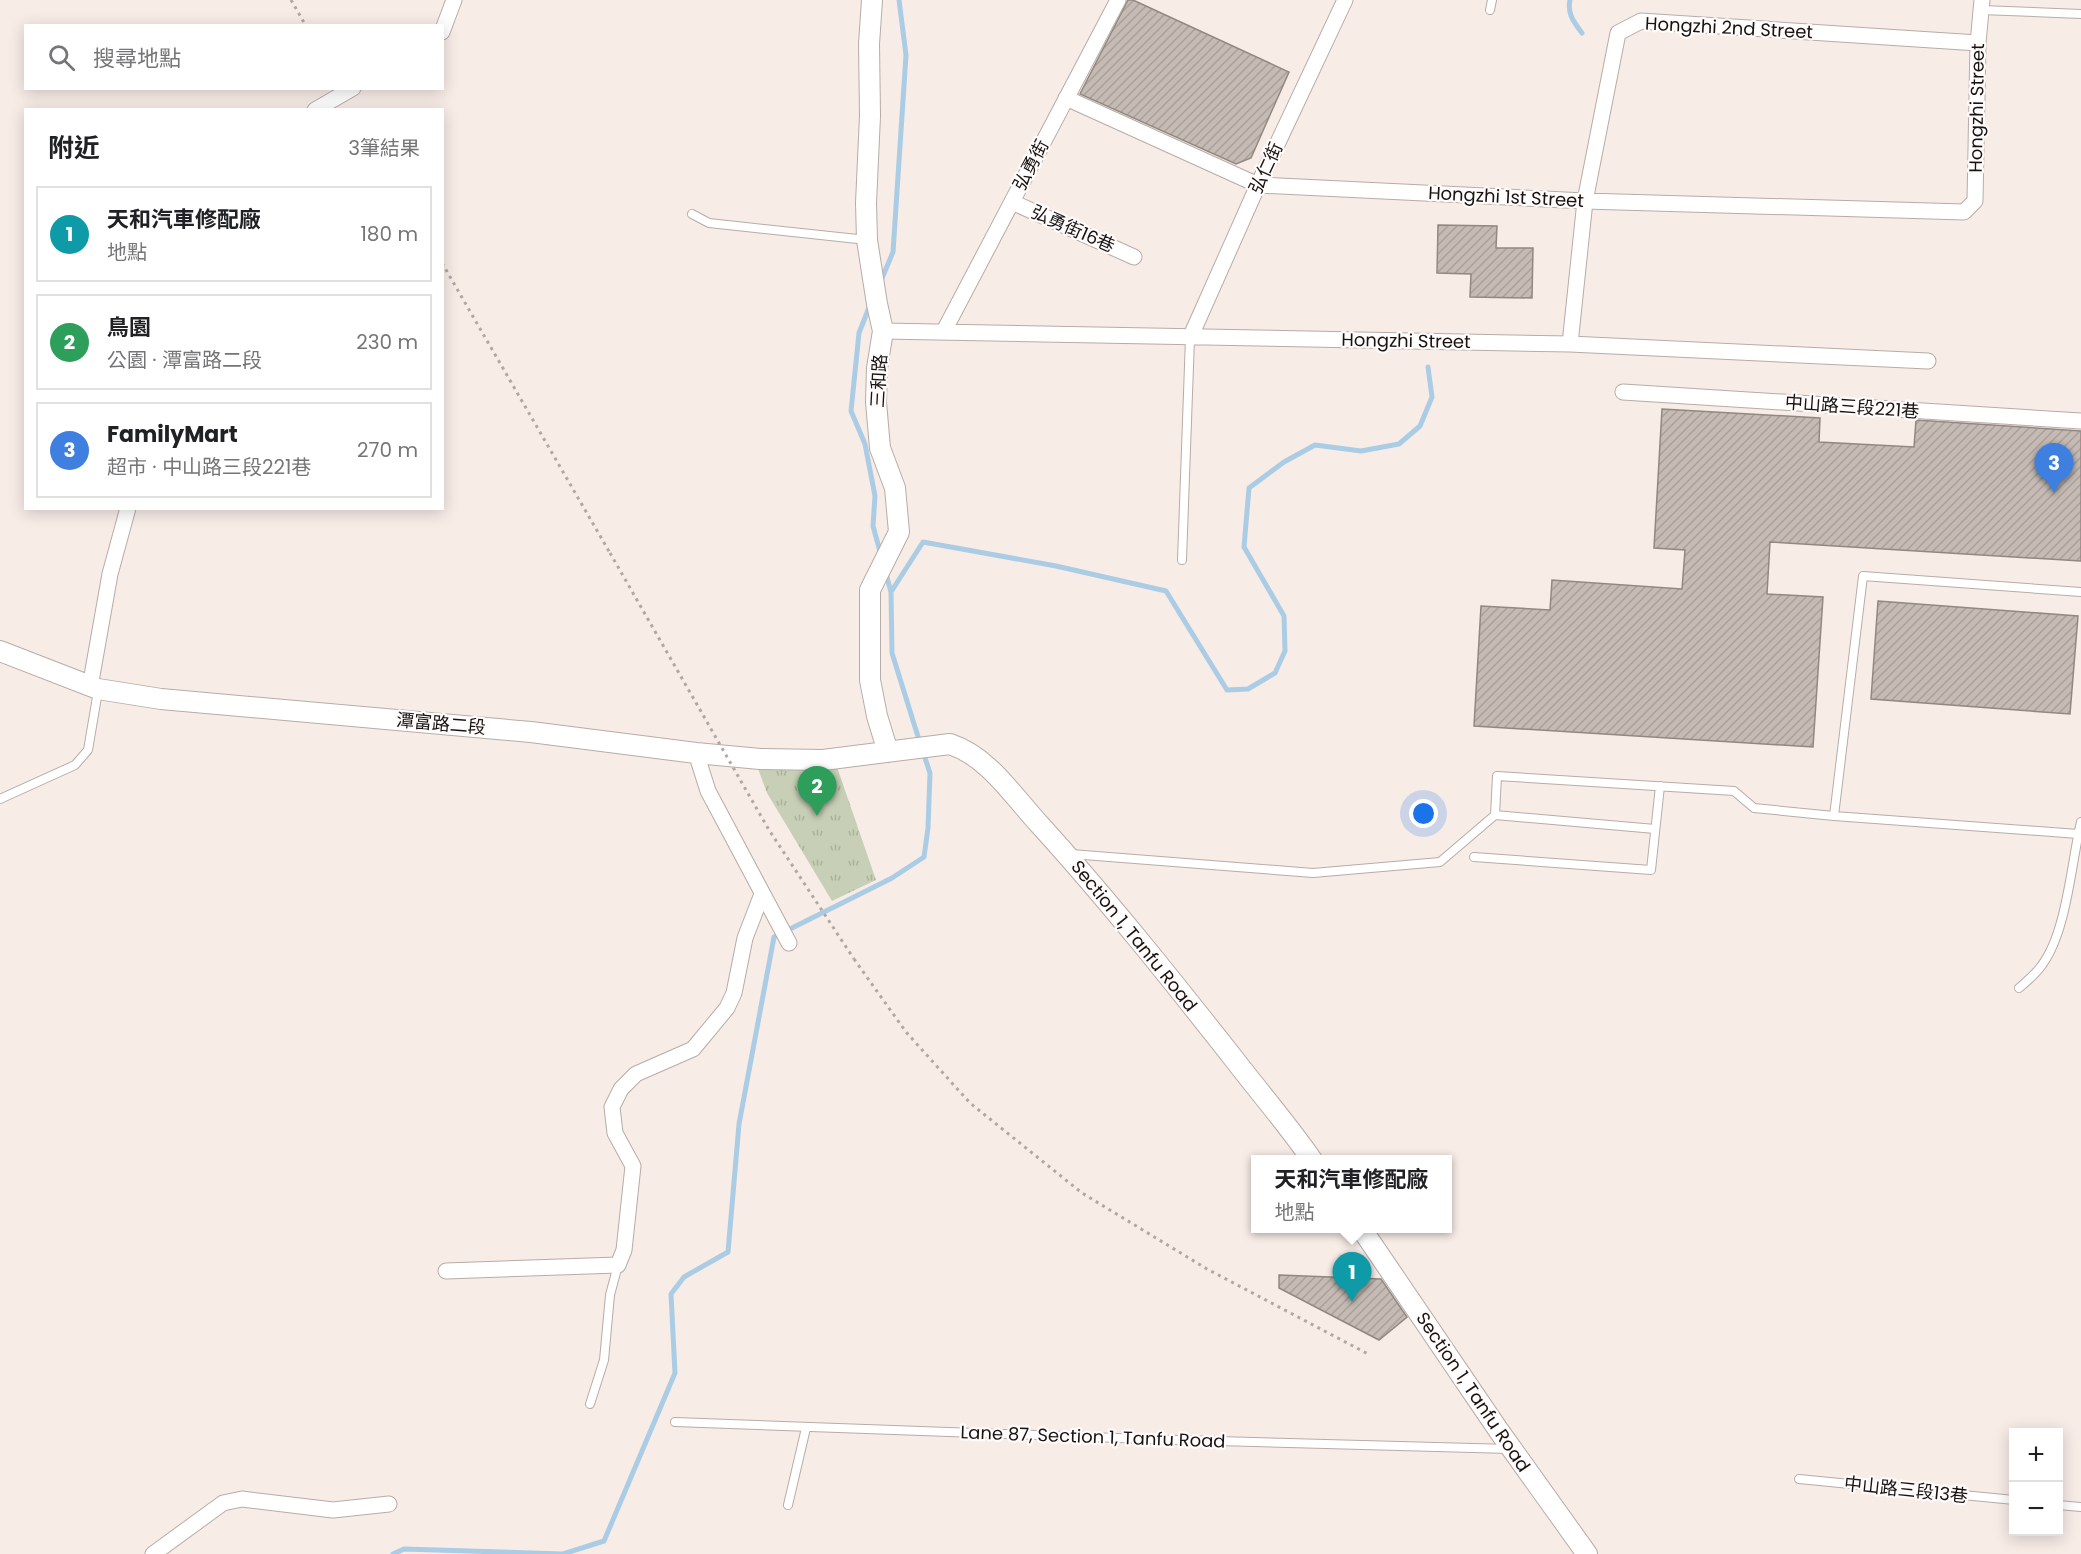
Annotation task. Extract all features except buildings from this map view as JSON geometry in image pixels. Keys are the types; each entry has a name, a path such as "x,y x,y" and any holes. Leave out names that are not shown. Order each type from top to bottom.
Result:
{"street":[{"path":"444,27 454,0"},
{"name":"三和路","path":"872,0 869,44 867,240 883,331 877,368 880,448 895,488 899,532 870,591 870,680 877,716 896,750"},
{"name":"弘勇街","path":"944,331 1118,0"},
{"name":"弘仁街","path":"1190,338 1258,185 1345,0"},
{"name":"Hongzhi Street","path":"1964,212 1975,201 1978,43 1982,5"},
{"name":"Hongzhi 2nd Street","path":"1570,344 1585,201 1618,33 1641,21 1978,43"},
{"path":"318,108 350,90"},
{"name":"Hongzhi 1st Street","path":"1066,98 1258,185 1585,201 1964,212"},
{"name":"弘勇街16巷","path":"1012,202 1134,257"},
{"name":"Hongzhi Street","path":"883,331 1570,344 1928,361"},
{"name":"中山路三段221巷","path":"1623,392 2081,422"},
{"path":"94,688 110,574 127,510"},
{"name":"潭富路二段","path":"0,651 94,688 161,699 531,732 760,759 823,760 896,750"},
{"name":"Section 1, Tanfu Road","path":"896,750 950,744 964,748 994,773 1066,853 1181,992 1308,1155"},
{"path":"696,753 708,791 788,941"},
{"path":"446,1271 618,1264 624,1250 633,1166 615,1133 612,1107 621,1089 636,1074 693,1049 728,1008 734,993 745,938 762,894"},
{"name":"Section 1, Tanfu Road","path":"1364,1233 1511,1449 1587,1554"},
{"path":"153,1554 223,1503 242,1499 333,1510 389,1504"}],"lane":[{"path":"1490,10 1492,0"},
{"path":"1982,5 2081,14"},
{"path":"692,214 709,223 867,240"},
{"path":"1182,560 1190,338"},
{"path":"1834,816 1863,576 2081,592"},
{"path":"0,799 75,765 88,750 94,688"},
{"path":"1495,815 1497,776 1734,791 1754,808 2078,834"},
{"path":"1474,857 1651,870 1660,786"},
{"path":"1066,853 1313,873 1440,862 1495,815 1655,829"},
{"path":"2019,988 2042,966 2054,945 2081,822"},
{"path":"590,1404 604,1360 610,1295 618,1264"},
{"name":"Lane 87, Section 1, Tanfu Road","path":"675,1422 1145,1440 1511,1449"},
{"path":"788,1505 806,1428"},
{"name":"中山路三段13巷","path":"1799,1479 2009,1500"},
{"path":"2063,1505 2081,1507"}],"path":[{"path":"291,0 305,24"},
{"path":"444,266 769,830 854,959 906,1032 970,1103 1082,1193 1207,1269 1370,1355"}],"green space":[{"path":"757,766 837,767 876,880 832,901 767,793"}],"waterway":[{"path":"880,283 893,252 906,55 899,0"},
{"path":"1570,0 1570,14 1582,33"},
{"path":"870,305 859,333 851,411 865,444 875,496 873,526 881,555"},
{"path":"920,743 892,653 891,592 923,542 1056,566 1166,591 1227,690 1248,689 1275,673 1285,651 1284,616 1244,547 1249,488 1284,462 1315,445 1361,451 1399,444 1420,426 1432,397 1428,367"},
{"path":"885,570 891,592"},
{"path":"393,1554 404,1549 563,1554 604,1541 675,1373 671,1294 684,1277 728,1252 739,1124 774,937 892,878 924,857 928,828 930,773 923,752"}],"place":[{"name":"FamilyMart","path":"2054,493"},
{"name":"鳥園","path":"817,816"},
{"name":"天和汽車修配廠","path":"1352,1302"}]}
